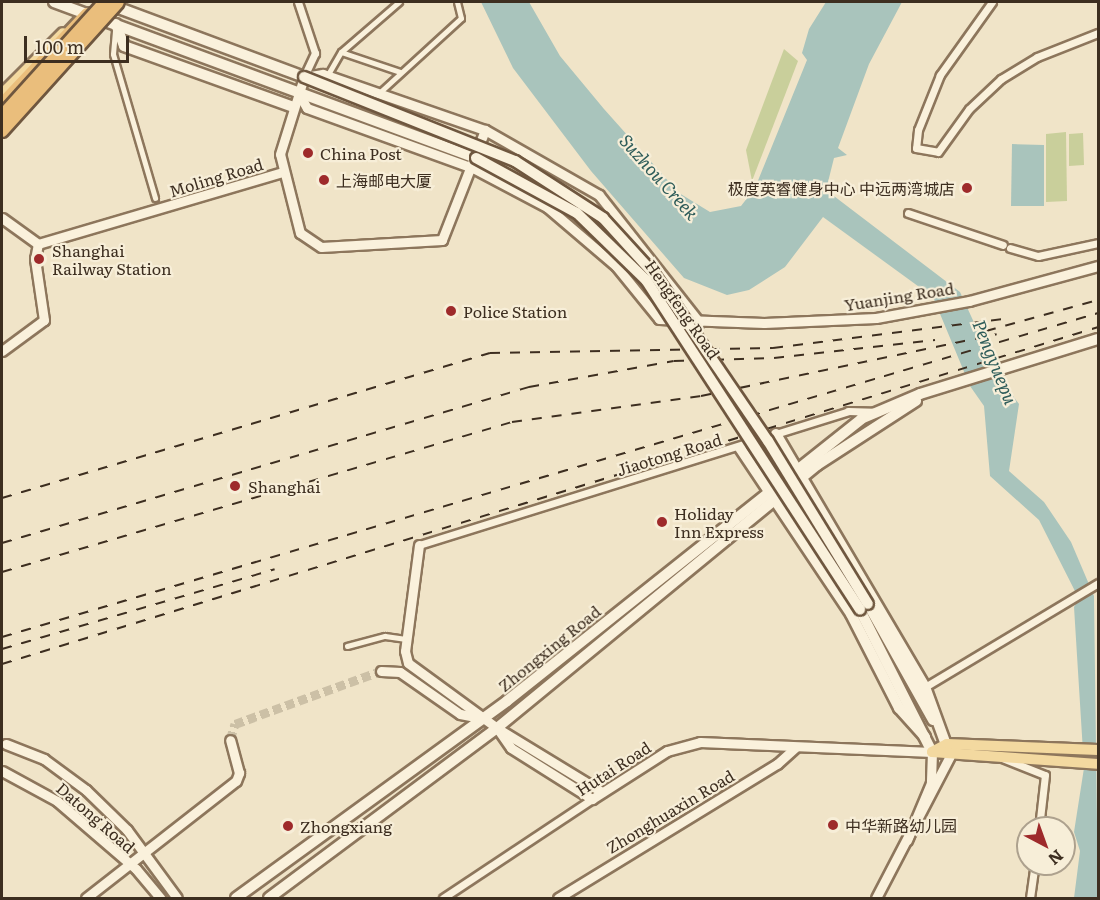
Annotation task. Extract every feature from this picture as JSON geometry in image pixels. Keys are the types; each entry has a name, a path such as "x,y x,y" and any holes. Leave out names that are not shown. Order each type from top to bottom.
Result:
{"highway":[{"path":"2,116 102,2"},
{"path":"2,131 119,3"},
{"path":"2,106 51,50 88,13"}],"main road":[{"name":"Hengfeng Road","path":"54,2 111,21 243,73 491,164 562,203 607,238 652,290 864,607 932,752"},
{"name":"Hengfeng Road","path":"102,2 119,3 515,160 603,218 654,274 768,441 916,697 941,730"},
{"path":"2,94 102,2"},
{"path":"2,131 111,21 119,3"},
{"path":"2,106 88,13"},
{"path":"111,21 124,46 293,107"},
{"path":"240,86 243,73"},
{"name":"Jiaotong Road","path":"876,417 925,393 1098,339"},
{"name":"Zhongxing Road","path":"236,898 484,718 798,466 876,417"},
{"name":"Zhongxing Road","path":"269,898 497,728 876,417"},
{"name":"Hengfeng Road","path":"776,434 804,476 925,687 950,756"},
{"name":"Hengfeng Road","path":"740,448 851,614 899,708 925,737"},
{"path":"932,752 947,744 1078,747 1098,750"},
{"name":"Hutai Road","path":"932,752 950,756 1077,760 1098,764"}],"street":[{"path":"282,172 280,154 293,107 315,53 298,2"},
{"path":"327,75 341,52 399,2"},
{"path":"379,93 461,18 458,2"},
{"path":"992,2 940,75 918,130 916,148 938,152 969,109 1001,79 1037,57 1098,33"},
{"path":"111,21 113,54 155,198"},
{"path":"341,52 400,72"},
{"path":"304,78 327,75 485,130 599,195 699,322"},
{"name":"Yuanjing Road","path":"298,92 307,108 473,168 560,216 616,266 659,320 843,321 969,301 1098,266"},
{"name":"Moling Road","path":"38,243 282,172 300,233 311,244 326,247 442,240 473,168 485,130"},
{"path":"908,213 1038,256 1098,243"},
{"path":"2,218 38,243 35,259 44,320 2,351"},
{"name":"Jiaotong Road","path":"419,545 740,448 848,411 876,417"},
{"path":"419,545 406,639 408,663 497,728 602,792"},
{"path":"925,687 1096,585"},
{"path":"347,646 385,636 406,639"},
{"path":"381,671 400,672 460,714 484,718"},
{"path":"497,728 511,748 592,799"},
{"path":"86,898 143,851 166,839 236,781 239,773 230,740"},
{"name":"Datong Road","path":"3,745 35,755 75,780 143,851 177,898"},
{"name":"Hutai Road","path":"443,897 649,760 685,745 932,752"},
{"name":"Zhonghuaxin Road","path":"558,898 777,764 796,747"},
{"path":"907,840 931,783 932,752"},
{"path":"876,898 950,756"},
{"path":"1002,758 1044,775 1040,816"},
{"name":"Datong Road","path":"2,771 47,794 127,864 160,898"},
{"path":"1030,898 1033,876"}],"green space":[{"path":"784,49 798,61 752,181 746,150"},
{"path":"1066,132 1067,201 1046,202 1046,134"},
{"path":"1083,133 1084,165 1069,166 1069,134"}],"water":[{"name":"Suzhou Creek","path":"481,2 529,2 560,56 604,109 679,193 710,212 741,206 755,188 807,60 802,53 809,29 826,2 902,2 869,64 838,148 847,155 834,158 826,190 960,292 999,377 1019,404 1009,471 1044,502 1071,542 1094,596 1098,898 1074,898 1080,851 1076,838 1076,819 1084,768 1074,607 1079,599 1039,520 990,476 984,406 970,386 933,297 823,217 785,267 749,290 727,295 684,278 591,171 513,68"},
{"path":"1012,144 1044,145 1044,206 1011,206"}],"tunnel":[{"path":"230,740 235,724 381,671"}],"railway":[{"path":"986,331 1098,300"},
{"path":"2,637 1098,313"},
{"path":"2,498 490,353 773,348 1001,319"},
{"path":"2,664 1098,327"},
{"path":"2,572 512,422 701,396 997,334"},
{"path":"2,543 529,387 674,361 774,358 935,340"},
{"path":"2,649 275,569"}],"place":[{"name":"China Post","path":"308,153"},
{"name":"上海邮电大厦","path":"324,180"},
{"name":"极度英睿健身中心 中远两湾城店","path":"967,188"},
{"name":"Shanghai Railway Station","path":"39,259"},
{"name":"Police Station","path":"451,311"},
{"name":"Shanghai","path":"235,486"},
{"name":"Holiday Inn Express","path":"662,522"},
{"name":"中华新路幼儿园","path":"833,825"},
{"name":"Zhongxiang","path":"288,826"}],"water label":[{"name":"Pengyuepu","path":"995,362"}]}
